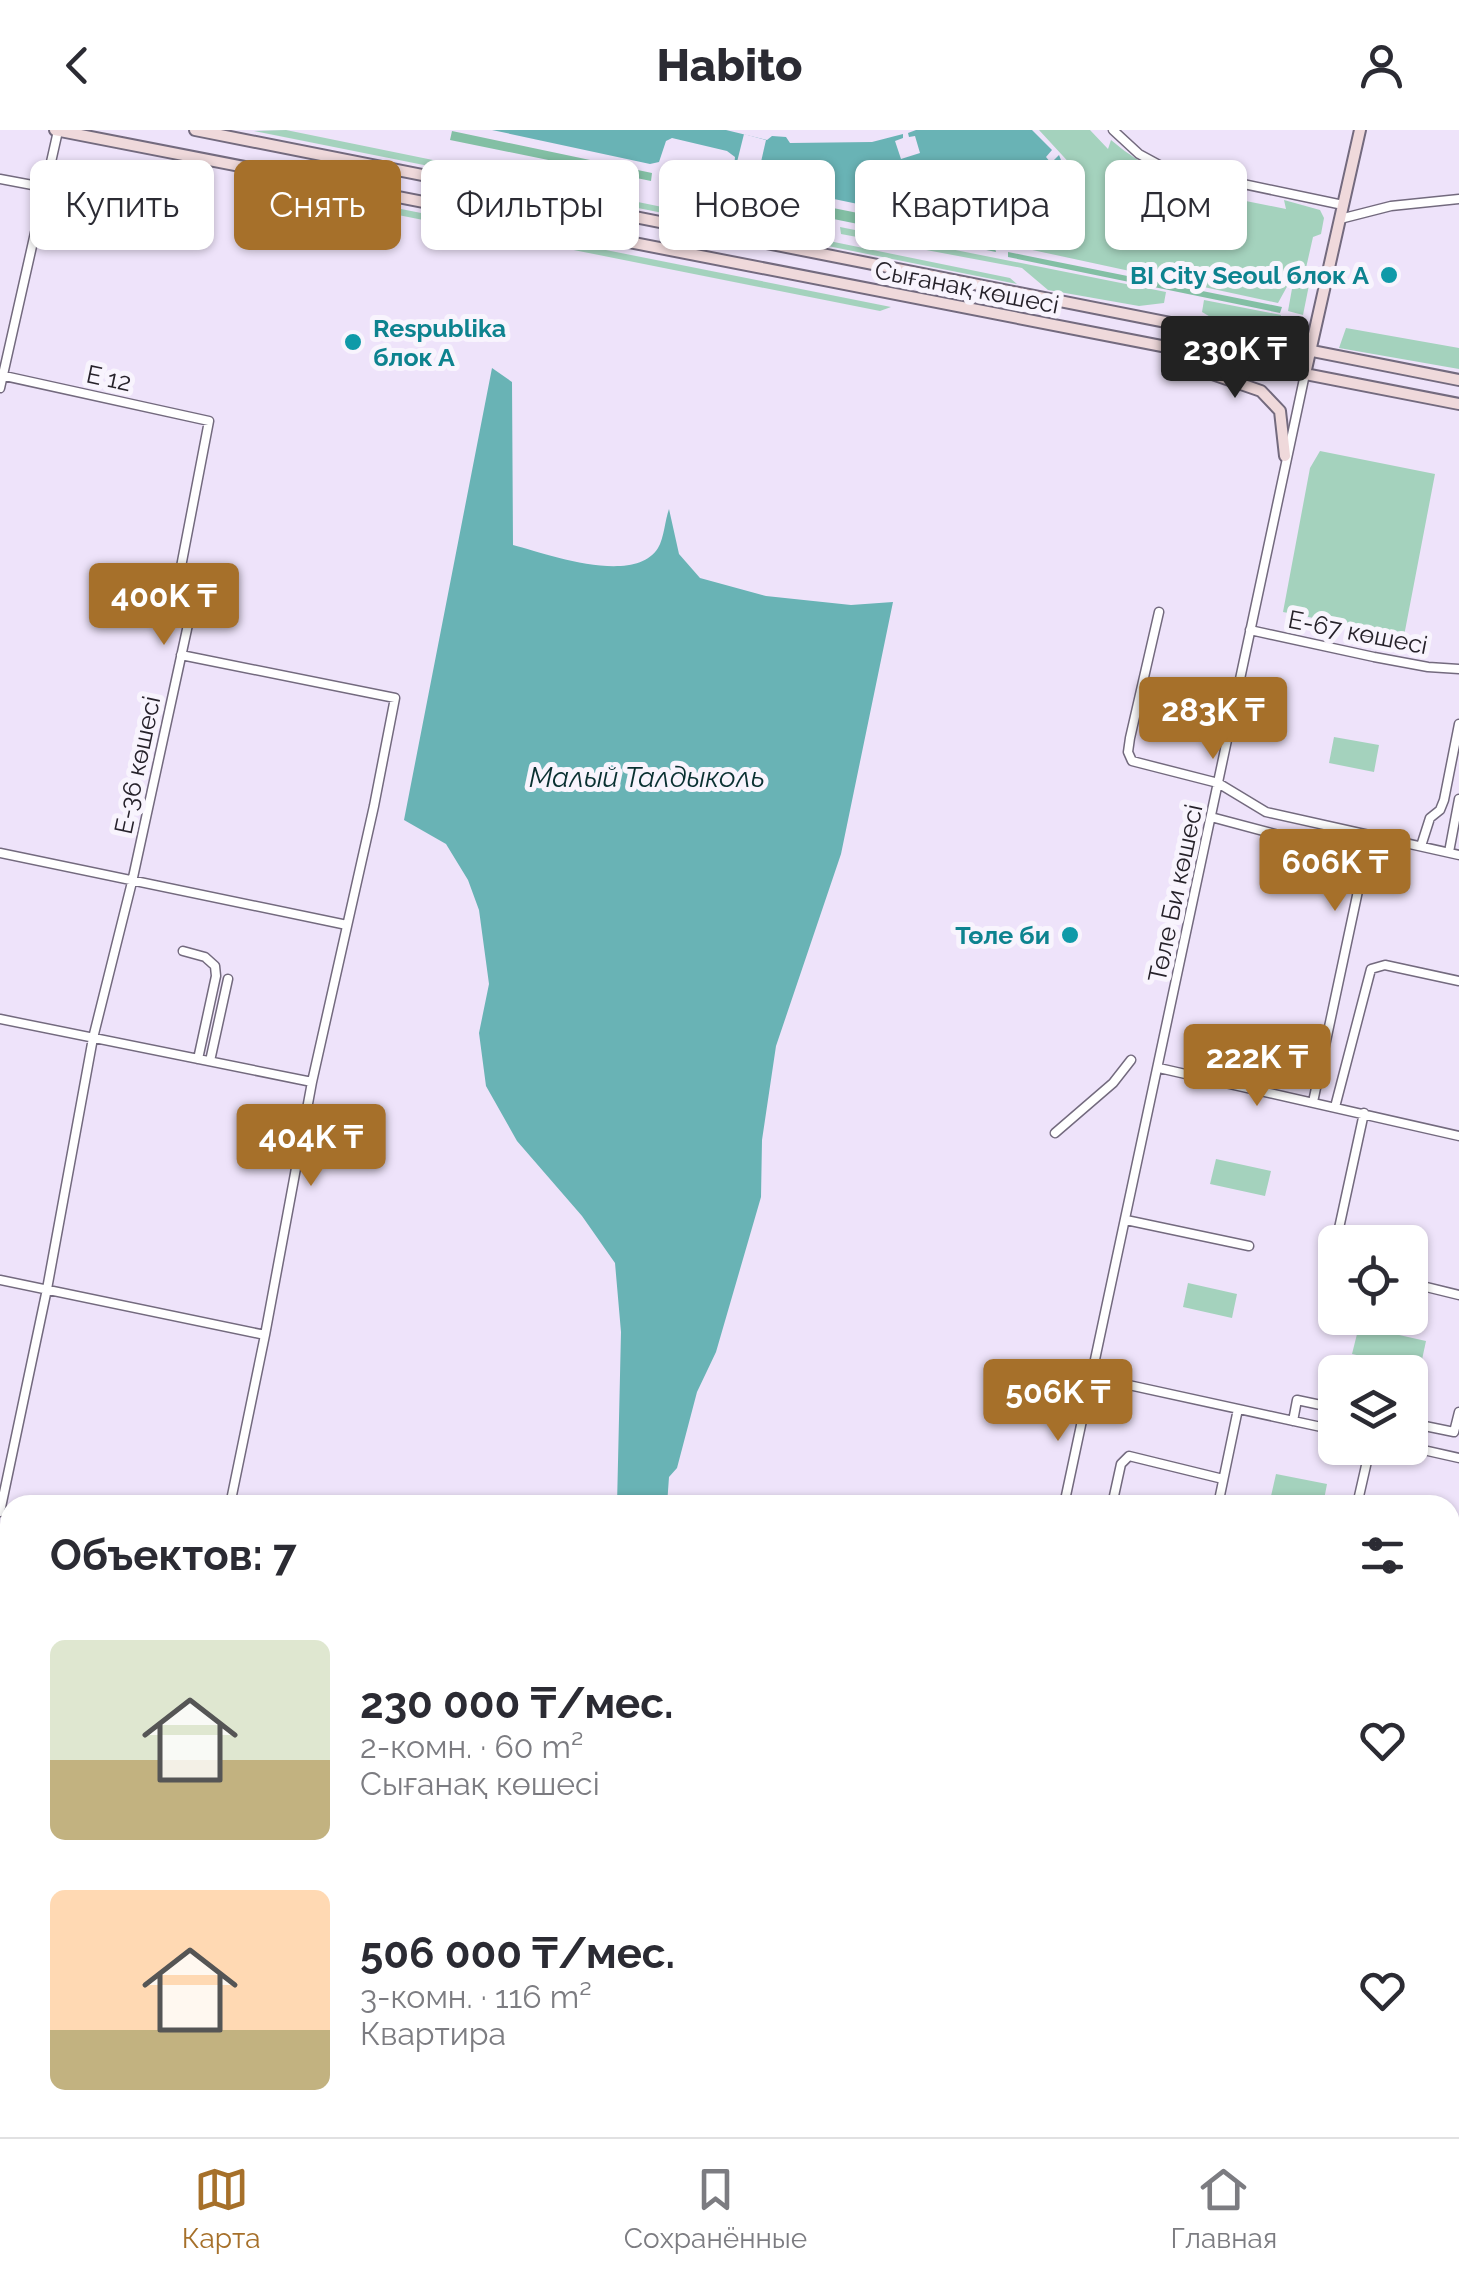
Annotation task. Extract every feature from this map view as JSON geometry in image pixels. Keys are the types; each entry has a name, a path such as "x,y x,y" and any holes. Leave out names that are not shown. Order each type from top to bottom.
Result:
{"main road":[{"name":"Сығанақ көшесі","path":"57,130 1459,404"},
{"name":"Сығанақ көшесі","path":"194,130 1459,380"},
{"path":"1304,374 1360,130"},
{"path":"1191,352 1212,374 1261,390 1280,412 1285,456"}],"street":[{"path":"50,160 57,130"},
{"path":"1113,130 1139,154 1163,167 1343,204"},
{"path":"0,178 30,184"},
{"path":"1339,224 1391,206 1459,198"},
{"path":"0,388 30,245"},
{"name":"Төле Би көшесі","path":"1066,1495 1304,374"},
{"name":"E 12","path":"1,375 209,421"},
{"name":"Е-36 көшесі","path":"4,1495 93,1038 132,882 181,655 190,606 180,572 209,421"},
{"path":"1159,612 1130,738 1130,757 1139,764 1218,782 1266,812 1459,855"},
{"name":"Е-67 көшесі","path":"1250,630 1374,657 1459,669"},
{"path":"181,655 395,698 312,1082 232,1495"},
{"path":"1421,846 1430,818 1444,800 1459,724"},
{"path":"1448,852 1459,800"},
{"path":"1211,816 1366,858 1313,1102"},
{"path":"0,853 346,925"},
{"path":"182,951 205,957 215,966 198,1059"},
{"path":"1336,1108 1371,969 1385,965 1459,981"},
{"path":"210,1061 228,979"},
{"path":"0,1019 312,1082"},
{"path":"1055,1133 1113,1083 1131,1060"},
{"path":"1159,1068 1459,1136"},
{"path":"1337,1225 1364,1114"},
{"path":"1126,1220 1249,1246"},
{"path":"0,1280 265,1335"},
{"path":"1428,1287 1459,1295"},
{"path":"1092,1377 1318,1426"},
{"path":"1292,1421 1298,1400 1318,1404"},
{"path":"1220,1495 1238,1409"},
{"path":"1428,1427 1454,1432 1459,1412"},
{"path":"1428,1451 1459,1458"},
{"path":"1114,1495 1120,1464 1129,1456 1223,1480"},
{"path":"1359,1495 1366,1465"}],"shaded area":[{"path":"286,130 433,160 421,160 421,164 254,131"},
{"path":"1039,130 1090,130 1108,149 1111,140 1139,160 1105,160 1105,250 1247,250 1247,201 1286,209 1284,200 1320,210 1324,218 1321,234 1313,237 1306,268 1312,270 1303,315 1288,311 1295,272 1278,303 1033,250 1085,250 1085,160 1067,160"},
{"path":"452,131 590,160 548,160 450,140"},
{"path":"639,170 652,173 651,181 639,179"},
{"path":"639,202 659,206 659,212 639,208"},
{"path":"835,208 855,212 855,223 835,219"},
{"path":"401,209 421,213 421,220 401,216"},
{"path":"840,227 855,230 855,237 841,234"},
{"path":"835,242 855,246 855,250 873,250 1010,278 1017,284 835,248"},
{"path":"574,250 606,250 891,307 880,311"},
{"path":"926,250 955,250 1166,292 1164,303 1139,306 1048,290 1022,268"},
{"path":"1008,252 1282,307 1280,313 1008,257"},
{"path":"1204,300 1281,315 1278,335 1224,325 1202,312"},
{"path":"1346,328 1459,348 1459,369 1339,348"},
{"path":"1320,451 1435,474 1404,636 1283,612 1310,468"},
{"path":"1334,737 1379,745 1374,772 1329,763"},
{"path":"1216,1159 1271,1171 1265,1196 1210,1184"},
{"path":"1188,1283 1237,1294 1232,1318 1183,1307"},
{"path":"1357,1335 1399,1335 1426,1341 1423,1355 1352,1354"},
{"path":"1276,1474 1327,1484 1325,1495 1271,1495"}],"water":[{"path":"492,130 726,130 767,140 772,136 786,137 790,143 872,142 903,134 903,138 895,141 901,159 920,153 915,136 909,137 908,133 916,130 1032,130 1052,150 1046,157 1048,160 855,160 855,203 835,199 835,160 735,160 727,151 672,138 666,141 659,162 631,160"},
{"name":"Малый Талдыколь","path":"492,368 512,382 513,545 589,564 630,565 646,559 658,548 669,509 679,554 700,578 766,596 851,605 893,602 841,854 776,1046 762,1140 761,1197 716,1352 697,1392 677,1468 669,1477 668,1495 617,1495 621,1332 615,1263 582,1216 517,1141 486,1086 479,1033 489,984 479,910 468,880 446,844 404,820"}],"pier":[{"path":"744,134 766,140 761,160 738,160"}],"place":[{"name":"BI City Seoul блок A","path":"1389,275"},
{"name":"Respublika блок А","path":"353,342"},
{"name":"Төле би","path":"1070,935"}]}
